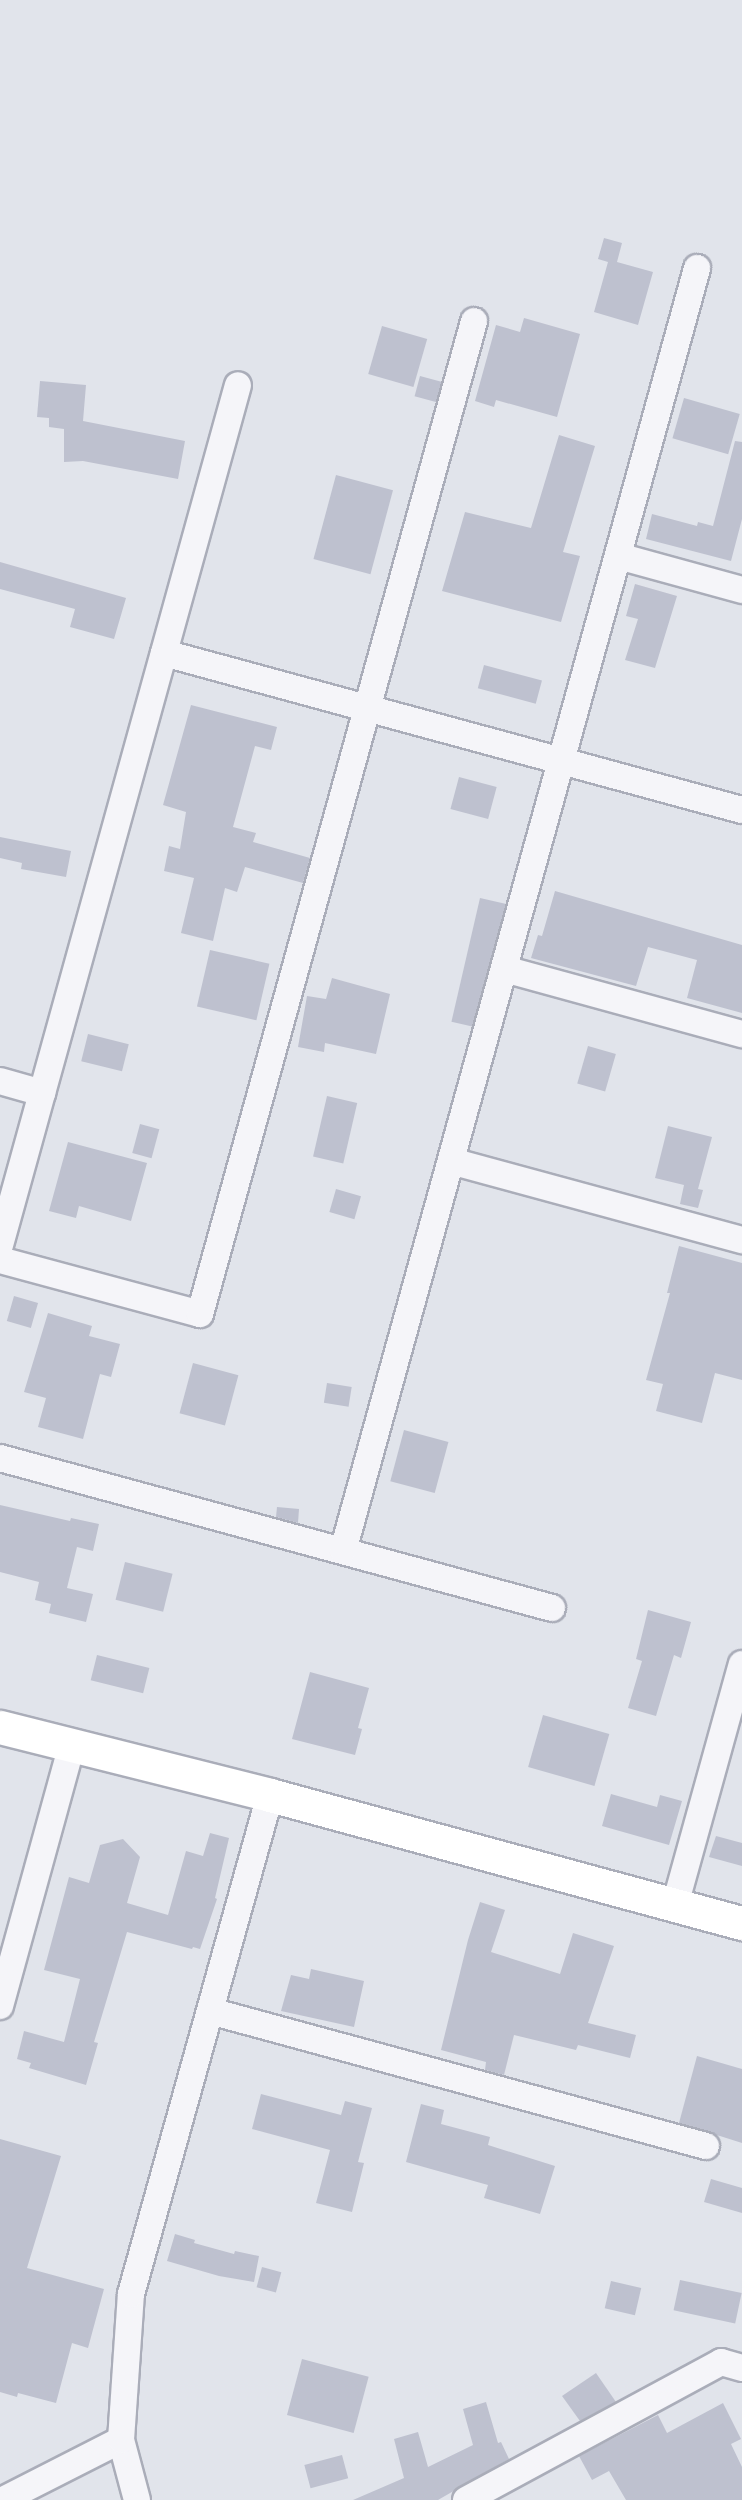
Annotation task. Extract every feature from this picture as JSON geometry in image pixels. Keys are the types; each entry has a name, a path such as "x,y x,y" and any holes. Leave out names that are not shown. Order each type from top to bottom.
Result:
{"main road":[{"path":"0,1727 270,1794 742,1923"}],"street":[{"path":"343,1551 697,268"},
{"path":"0,1260 200,1314 474,321"},
{"path":"0,1245 238,385"},
{"path":"618,556 742,590"},
{"path":"164,653 742,810"},
{"path":"504,969 742,1034"},
{"path":"0,1081 42,1093"},
{"path":"451,1161 742,1240"},
{"path":"0,1458 552,1608"},
{"path":"675,1905 742,1664"},
{"path":"0,2006 72,1745"},
{"path":"137,2500 121,2440 131,2294 270,1794"},
{"path":"210,2011 706,2146"},
{"path":"466,2500 722,2362 742,2368"},
{"path":"3,2500 121,2440"}],"building":[{"path":"604,238 622,243 617,262 653,272 638,325 594,312 608,262 598,259"},
{"path":"524,318 580,334 557,417 496,400 494,407 475,401 496,325 520,332"},
{"path":"382,326 427,339 413,387 368,374"},
{"path":"420,376 442,382 437,402 415,396"},
{"path":"40,381 86,385 83,421 185,441 178,479 83,461 64,462 64,429 49,427 49,418 37,417"},
{"path":"684,398 740,414 728,454 672,438"},
{"path":"559,435 595,446 563,552 580,556 561,622 442,591 465,512 531,528"},
{"path":"735,441 742,442 742,519 731,561 646,539 652,514 697,526 698,522 713,526"},
{"path":"336,475 393,490 370,574 313,559"},
{"path":"0,562 126,598 114,639 70,627 75,609 0,589"},
{"path":"635,584 677,596 655,668 625,660 638,619 626,616"},
{"path":"484,665 542,681 536,704 478,688"},
{"path":"191,705 277,727 271,750 255,746 233,827 256,833 253,842 310,858 303,883 245,867 237,892 225,888 213,941 181,933 194,878 164,871 169,846 180,849 186,812 163,805"},
{"path":"459,777 497,787 488,819 450,809"},
{"path":"0,837 71,851 66,877 21,869 22,863 0,858"},
{"path":"555,891 742,945 742,1013 687,998 697,960 648,947 636,986 531,958 538,935 542,936"},
{"path":"480,898 506,904 478,1028 451,1022"},
{"path":"210,950 269,964 256,1020 197,1007"},
{"path":"332,978 390,994 376,1054 325,1043 324,1052 298,1047 307,996 326,999"},
{"path":"88,1034 129,1044 122,1071 81,1061"},
{"path":"588,1046 616,1054 605,1091 577,1083"},
{"path":"327,1096 357,1103 343,1163 313,1156"},
{"path":"140,1124 159,1129 152,1158 132,1153"},
{"path":"668,1126 712,1137 698,1189 703,1190 698,1208 680,1204 684,1185 655,1178"},
{"path":"68,1142 147,1163 131,1221 79,1206 76,1218 49,1211"},
{"path":"336,1189 361,1196 354,1219 329,1212"},
{"path":"679,1246 742,1263 742,1380 715,1373 702,1423 656,1411 663,1384 646,1380 670,1293 667,1293"},
{"path":"14,1296 38,1303 31,1328 7,1321"},
{"path":"48,1313 92,1326 89,1336 120,1344 111,1377 100,1374 83,1439 38,1427 46,1398 24,1392"},
{"path":"193,1363 238,1375 225,1425 180,1413"},
{"path":"327,1383 352,1387 349,1407 324,1403"},
{"path":"404,1430 448,1442 435,1493 390,1481"},
{"path":"0,1505 70,1521 71,1518 99,1524 93,1551 77,1547 67,1588 93,1594 86,1622 49,1613 51,1604 35,1600 39,1582 0,1572"},
{"path":"277,1507 299,1509 298,1523 276,1517"},
{"path":"125,1562 173,1574 163,1612 116,1600"},
{"path":"648,1610 691,1622 681,1658 674,1655 656,1716 628,1708 642,1661 636,1659"},
{"path":"97,1655 149,1668 143,1693 91,1680"},
{"path":"310,1672 369,1688 358,1728 362,1729 355,1755 292,1739"},
{"path":"543,1715 609,1734 594,1786 528,1767"},
{"path":"611,1794 657,1807 660,1795 682,1801 669,1845 602,1826"},
{"path":"210,1833 229,1838 215,1898 217,1899 200,1949 193,1947 192,1949 127,1932 94,2042 98,2043 86,2085 29,2068 31,2063 17,2059 24,2031 64,2042 80,1979 44,1970 69,1877 89,1883 100,1845 123,1839 140,1857 127,1903 168,1915 186,1851 203,1856"},
{"path":"716,1836 742,1843 742,1866 709,1857"},
{"path":"480,1902 505,1910 491,1952 560,1974 573,1933 614,1946 588,2023 636,2035 630,2058 578,2045 576,2050 514,2035 504,2075 485,2070 486,2062 441,2050 468,1940"},
{"path":"311,1969 364,1981 354,2027 281,2011 291,1975 309,1979"},
{"path":"697,2056 742,2069 742,2143 679,2123"},
{"path":"261,2094 341,2115 345,2101 372,2108 358,2162 364,2163 352,2212 316,2203 330,2150 252,2129"},
{"path":"421,2104 444,2110 441,2124 490,2137 488,2145 555,2166 540,2214 484,2198 488,2185 406,2162"},
{"path":"0,2139 61,2156 27,2268 104,2289 88,2348 72,2343 56,2403 18,2393 17,2397 0,2392"},
{"path":"711,2179 742,2188 742,2213 704,2202"},
{"path":"175,2234 195,2240 194,2243 234,2254 235,2251 259,2256 254,2282 219,2276 167,2261"},
{"path":"262,2267 281,2272 276,2292 257,2287"},
{"path":"680,2280 742,2293 735,2323 674,2310"},
{"path":"611,2281 641,2288 635,2315 605,2308"},
{"path":"302,2359 369,2377 354,2433 287,2415"},
{"path":"596,2373 616,2402 580,2421 562,2396"},
{"path":"486,2402 498,2443 501,2442 509,2459 438,2500 353,2500 404,2478 394,2439 418,2432 428,2467 473,2445 463,2409"},
{"path":"723,2403 741,2439 731,2444 742,2467 742,2500 626,2500 609,2471 592,2480 579,2456 658,2415 667,2433"},
{"path":"342,2455 348,2478 311,2488 304,2465"}]}
